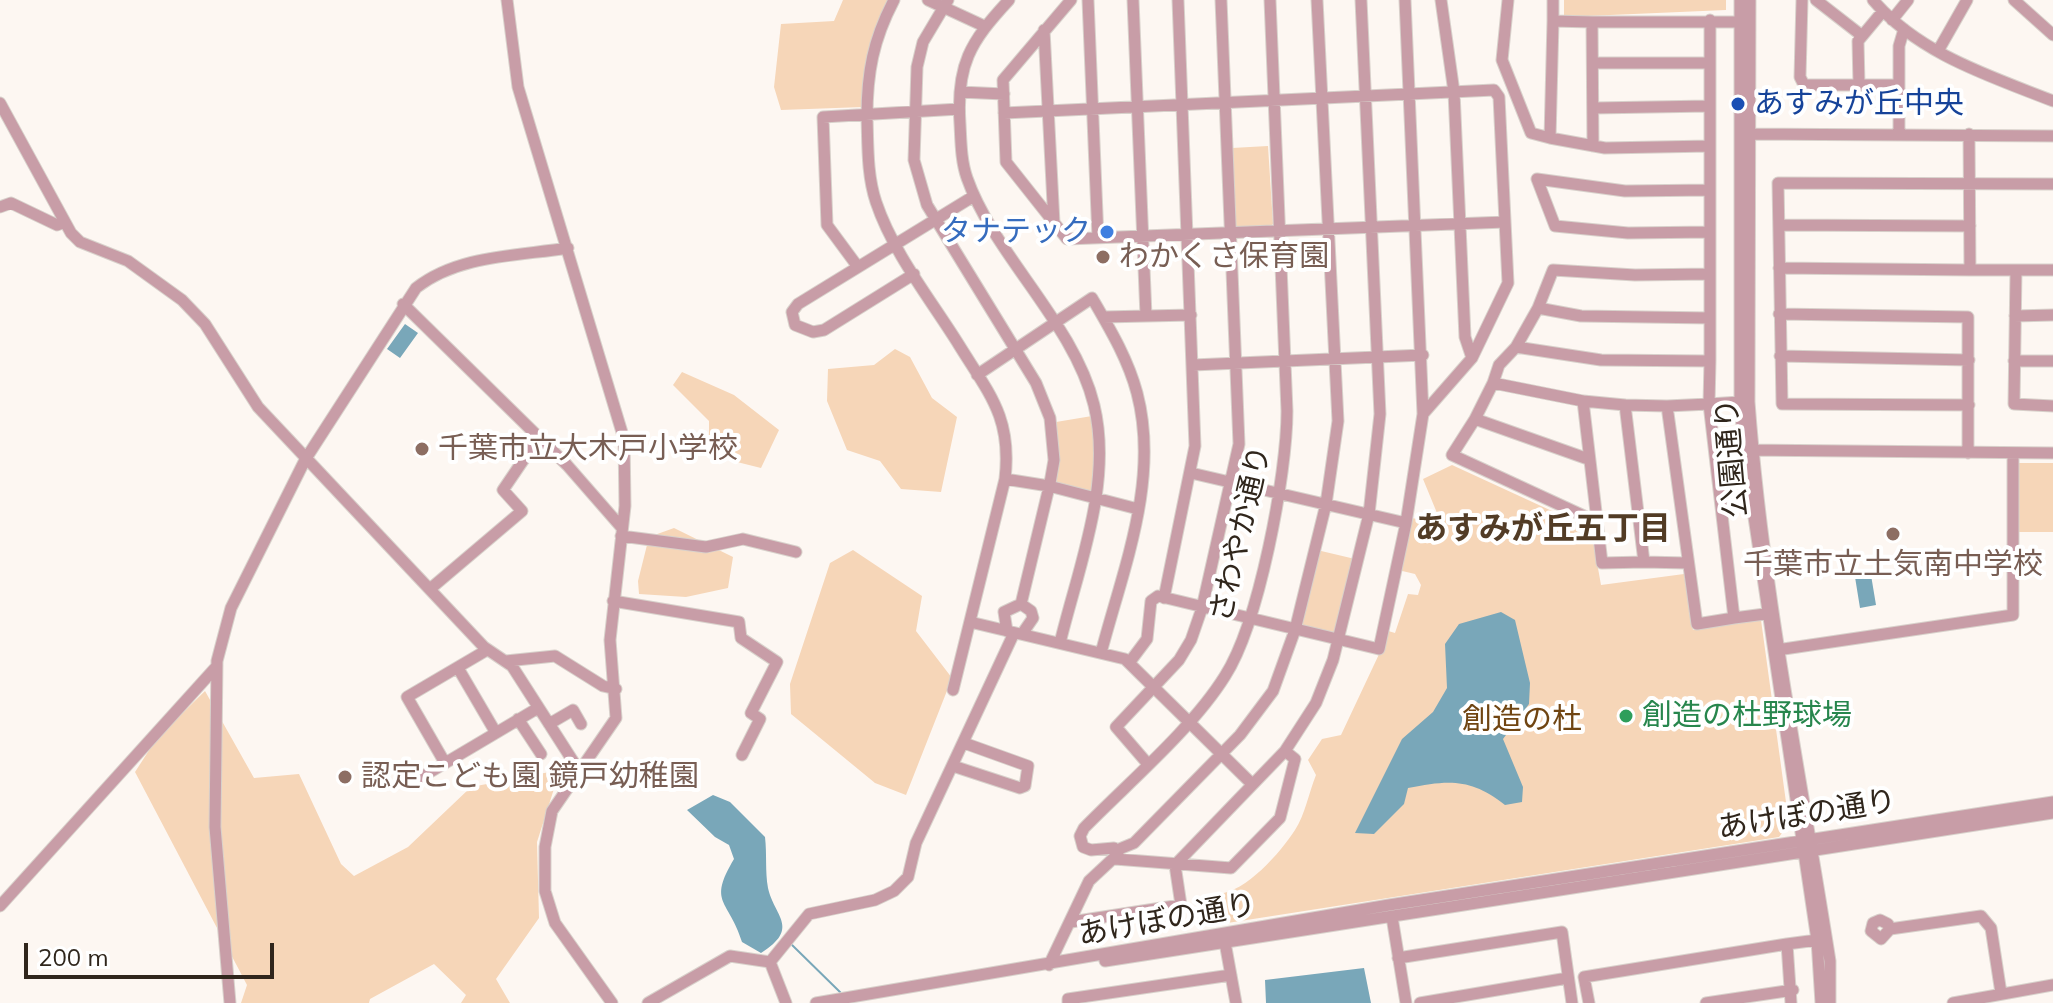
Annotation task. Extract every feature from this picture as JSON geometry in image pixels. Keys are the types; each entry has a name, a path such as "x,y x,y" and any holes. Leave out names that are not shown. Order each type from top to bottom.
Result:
{"street":[{"path":"507,0 518,87 624,439 627,465 610,640 618,706 613,727 578,769 552,811 547,827 545,891 555,923 612,1003"},
{"path":"894,0 869,59 867,112 871,179 876,202 914,274 977,375 1002,422 1009,446 1005,479 953,690"},
{"path":"928,0 945,4 984,26"},
{"path":"1009,0 984,26 967,53 959,109 962,157 974,196 1071,349 1093,404 1100,471 1060,643"},
{"path":"1071,0 1004,74 1004,113 1010,170 1067,239 1505,222"},
{"path":"1088,0 1098,238"},
{"path":"1133,0 1146,316"},
{"path":"1164,598 1195,446 1178,0"},
{"path":"1147,763 1116,727 1179,660 1191,640 1202,608 1239,444 1221,0"},
{"name":"さわやか通り","path":"1116,854 1083,847 1080,836 1084,828 1187,721 1226,675 1249,620 1279,493 1287,438 1270,0"},
{"path":"1051,965 1050,956 1071,922 1089,881 1116,854 1134,843 1221,754 1273,691 1295,630 1326,504 1338,421 1317,0"},
{"path":"1175,865 1285,751 1316,703 1337,641 1369,514 1380,414 1361,0"},
{"path":"1129,663 1147,639 1151,601 1158,596 1379,649 1406,523 1423,414 1423,355 1405,0"},
{"path":"1441,0 1454,92 1465,337 1472,358"},
{"path":"1508,0 1502,60 1531,133 1593,146 1710,146"},
{"path":"1550,138 1553,0"},
{"name":"公園通り","path":"1740,0 1746,22"},
{"name":"公園通り","path":"1750,0 1746,22 1740,402 1807,846 1830,961 1830,1003"},
{"path":"1802,0 1800,77 1804,85 1898,85"},
{"path":"1816,0 1861,35"},
{"path":"1873,0 1887,16 1938,51 1970,68 2053,101"},
{"path":"1859,85 1858,41 1861,35 1908,0"},
{"path":"1938,51 1967,0"},
{"path":"2014,0 2053,35"},
{"path":"945,4 923,42 917,67 914,160 918,183 935,220 1036,383 1050,418 1054,460 1021,604"},
{"path":"1710,20 1709,404 1734,618"},
{"path":"1553,21 1746,22"},
{"path":"1592,22 1593,146"},
{"path":"1899,135 1899,46 1904,29"},
{"path":"1044,30 1054,224"},
{"path":"1594,63 1710,63"},
{"path":"1004,113 1494,90 1499,97 1508,283 1472,358 1423,414"},
{"path":"960,92 1004,94"},
{"path":"0,103 65,222 80,242 128,261 182,300 205,324 258,407 305,460 487,650 506,661 578,769"},
{"path":"1594,108 1709,106"},
{"path":"858,267 827,225 822,122 826,114 959,109"},
{"path":"1745,134 2053,136"},
{"name":"公園通り","path":"1745,134 1748,450"},
{"path":"1969,134 1970,270"},
{"path":"1710,190 1625,191 1537,179 1555,226 1628,233 1710,232"},
{"path":"1969,405 1782,404 1778,183 2053,184"},
{"path":"914,274 824,330 813,332 795,325 792,312 798,304 974,196"},
{"path":"0,207 11,203 57,225 65,222"},
{"path":"1779,225 1970,226"},
{"path":"230,1003 215,827 217,666 231,608 305,460 416,288 447,269 568,248"},
{"path":"1779,268 2053,270"},
{"path":"1597,522 1452,455 1475,419 1499,365 1516,347 1538,308 1553,270 1635,275 1710,274"},
{"path":"2016,270 2014,404 2053,406"},
{"path":"977,375 1092,298 1127,362 1142,420 1144,478 1101,653"},
{"path":"403,304 539,437 622,532 706,547 743,539 796,552"},
{"path":"1538,308 1581,316 1710,318"},
{"path":"1779,314 1968,317 1968,453"},
{"path":"1103,317 1191,315"},
{"path":"2015,316 2053,315"},
{"path":"1516,347 1601,360 1710,361"},
{"path":"1193,365 1423,355"},
{"path":"1780,356 1969,360"},
{"path":"2014,361 2053,361"},
{"path":"1493,383 1583,401 1625,405 1740,402"},
{"path":"1583,401 1602,563 1687,563"},
{"path":"1625,405 1644,562"},
{"path":"1667,406 1697,624 1770,613"},
{"path":"1475,419 1588,459"},
{"path":"430,589 522,511 503,490 539,437"},
{"path":"1748,450 2053,453"},
{"path":"1777,650 2013,615 2013,453"},
{"path":"1191,473 1406,523"},
{"path":"1005,479 1049,486 1138,509"},
{"path":"613,601 739,622 741,638 777,662 751,713 760,719 742,755"},
{"path":"770,962 809,914 875,900 894,891 908,877 916,843 1014,633 1033,618 1031,611 1021,604 1009,606 1004,612 1014,633"},
{"path":"970,622 1101,653 1129,663 1252,784"},
{"path":"445,763 407,697 487,650"},
{"path":"506,661 555,656 603,686 616,689"},
{"path":"0,906 217,666"},
{"path":"458,668 496,733"},
{"path":"420,778 538,708"},
{"path":"549,724 573,710 581,724"},
{"path":"518,719 541,754"},
{"path":"953,766 1020,788 1025,786 1028,766 964,743"},
{"path":"1116,854 1175,865 1231,868 1280,818 1295,759 1285,751"},
{"name":"あけぼの通り","path":"1225,938 1392,917 2053,802"},
{"name":"あけぼの通り","path":"816,1003 1051,965 1135,959 1225,938 1807,846 2053,813"},
{"name":"公園通り","path":"1807,846 1821,1003"},
{"path":"1071,922 1181,905 1175,865"},
{"path":"1890,929 1981,916 1991,928 2001,993"},
{"path":"1392,917 1406,1003"},
{"path":"1398,958 1562,932 1572,1003"},
{"path":"1225,938 1236,1003"},
{"path":"1589,1003 1584,977 1817,940"},
{"path":"1787,944 1793,990 1791,1003"},
{"path":"648,1003 730,956 770,962"},
{"path":"770,962 786,1003"},
{"path":"1068,1003 1068,999 1231,975"},
{"path":"1420,1003 1568,978"},
{"path":"1953,1003 2053,985"},
{"path":"1706,1003 1793,990"}],"green space":[{"path":"843,0 890,0 871,52 863,107 781,110 774,87 781,24 834,21"},
{"path":"1564,0 1726,0 1726,10 1564,17"},
{"path":"1268,146 1273,224 1268,228 1239,229 1235,227 1232,148"},
{"path":"895,349 910,357 932,398 957,417 941,492 901,489 880,461 847,450 827,401 828,369 874,365"},
{"path":"682,372 734,395 779,430 761,468 737,462 709,445 709,421 673,385"},
{"path":"1092,416 1097,454 1092,492 1054,483 1059,452 1056,422"},
{"path":"2019,463 2053,463 2053,532 2018,532"},
{"name":"創造の杜","path":"1452,465 1591,529 1601,585 1684,574 1693,630 1761,620 1789,824 1779,837 1221,924 1218,894 1229,892 1251,879 1295,830 1316,775 1308,760 1322,739 1341,735 1381,650 1385,630 1395,633 1408,594 1418,595 1421,585 1415,574 1398,570 1411,518 1431,521 1437,513 1423,479"},
{"path":"674,528 733,557 728,588 686,597 639,594 638,581 649,537"},
{"path":"853,550 922,596 916,631 952,678 906,795 875,783 791,714 790,684 830,563"},
{"path":"1317,550 1355,559 1336,633 1298,626"},
{"path":"205,691 254,778 299,774 341,864 354,876 408,847 471,787 560,770 537,842 539,918 496,979 510,1003 461,1003 466,995 434,964 370,999 369,1003 241,1003 247,985 135,772 157,738"}],"water":[{"path":"405,324 418,333 400,358 387,349"},
{"path":"1871,575 1876,605 1860,608 1855,577"},
{"path":"1501,612 1515,620 1530,683 1529,704 1503,739 1523,787 1522,802 1505,805 1481,790 1459,783 1408,788 1404,804 1374,834 1355,833 1402,739 1433,712 1447,688 1445,644 1459,624"},
{"path":"713,795 730,802 765,837 768,888 782,929 773,944 761,953 742,942 723,901 722,885 734,859 729,845 715,837 687,810"},
{"path":"1364,968 1371,1003 1266,1003 1265,980"}],"waterway":[{"path":"790,943 842,994"}],"place":[{"name":"あすみが丘中央","path":"1738,104"},
{"name":"タナテック","path":"1107,232"},
{"name":"わかくさ保育園","path":"1103,257"},
{"name":"千葉市立大木戸小学校","path":"422,449"},
{"name":"千葉市立土気南中学校","path":"1893,534"},
{"name":"創造の杜野球場","path":"1626,716"},
{"name":"認定こども園 鏡戸幼稚園","path":"345,777"}],"district":[{"name":"あすみが丘五丁目","path":"1543,529"}]}
